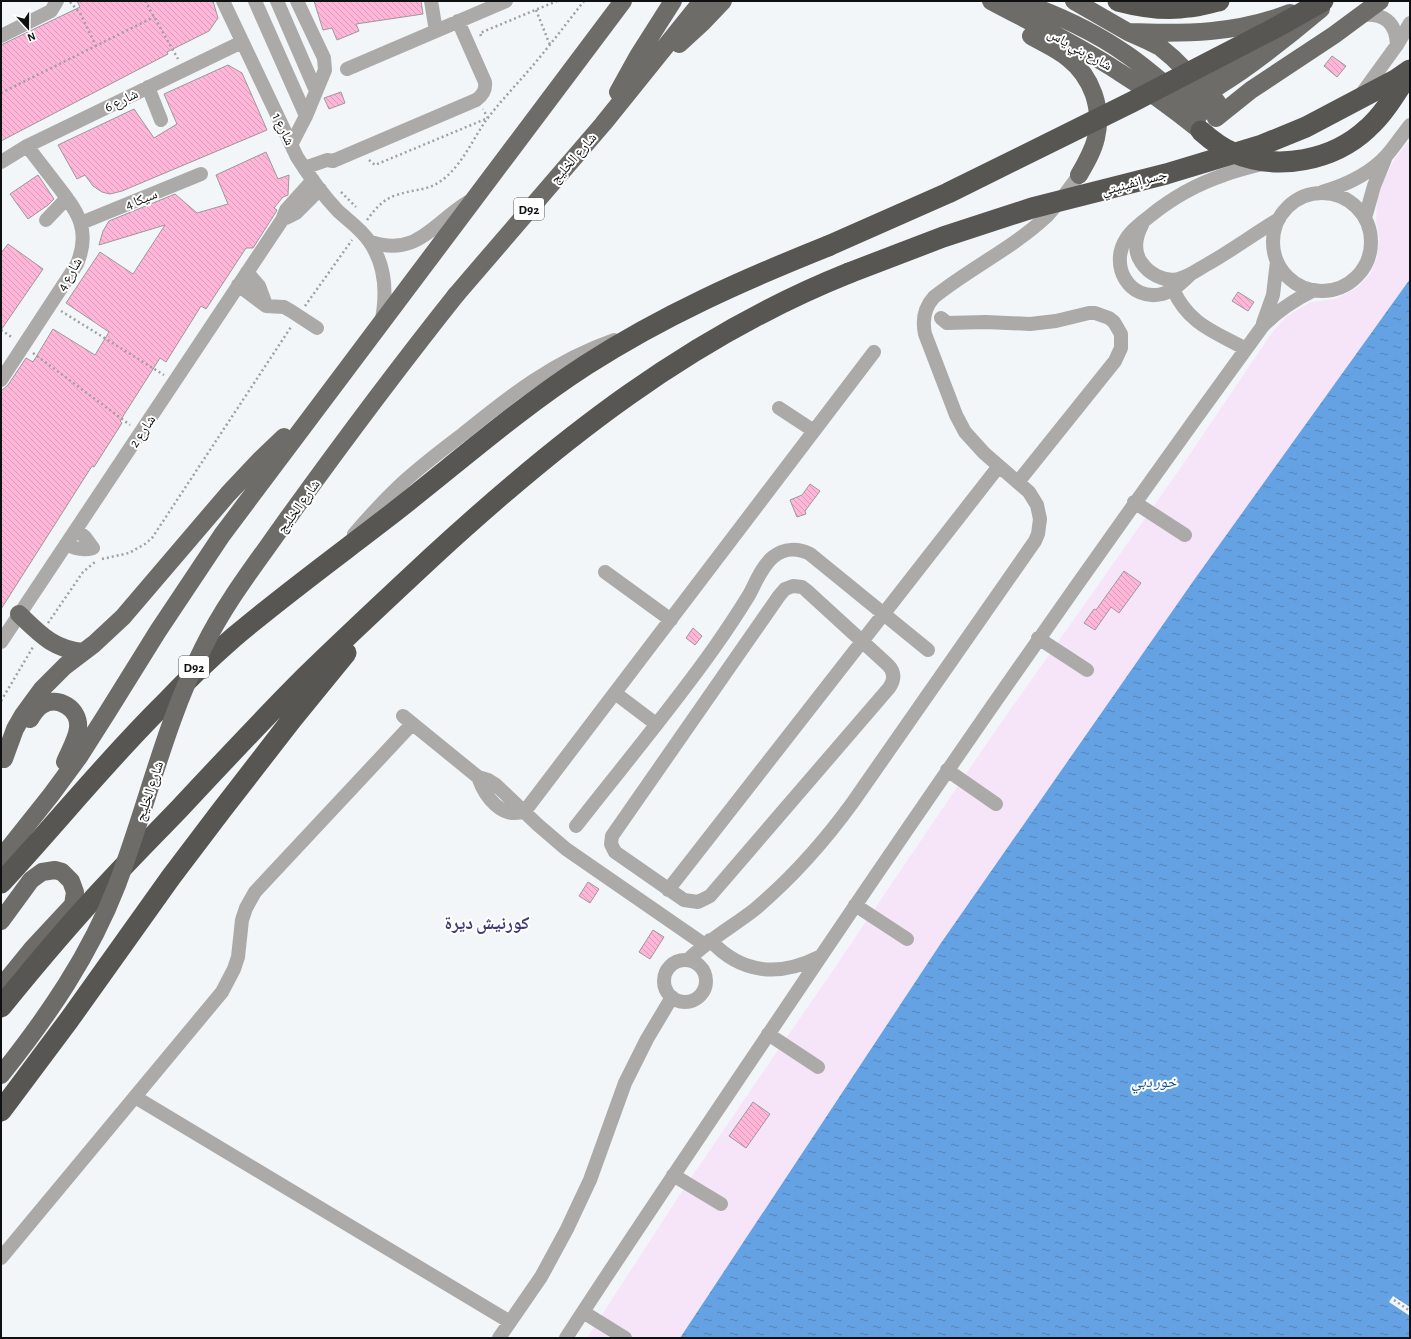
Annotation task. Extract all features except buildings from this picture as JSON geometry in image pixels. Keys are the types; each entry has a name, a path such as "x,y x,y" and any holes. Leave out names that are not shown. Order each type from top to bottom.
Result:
{"highway":[{"path":"1118,1 1151,7 1188,8 1219,1"},
{"path":"1,883 128,741 167,700 234,638 271,607 545,393 646,329 728,288 948,193 1125,106 1275,28 1321,2"},
{"path":"1201,131 1216,144 1233,153 1252,159 1288,162 1306,160 1339,148 1354,140 1368,129 1380,116 1410,71"},
{"name":"جسر إنفينيتي","path":"433,557 470,522 548,456 617,402 653,377 728,331 809,289 943,237 1032,208 1166,174 1262,145 1313,123 1410,71"},
{"path":"1,1007 102,889 226,758 332,651 433,557"},
{"path":"1,1111 74,1014 172,877 274,743 355,643 433,557"}],"main road":[{"path":"1,858 51,796 79,757 189,583 222,536 623,1"},
{"path":"603,124 638,56 672,1"},
{"name":"شارع الخليج","path":"1,1075 38,1029 56,1002 74,974 101,922 128,856 181,696 215,625 243,580 363,415 456,296 603,124 702,1"},
{"path":"650,66 687,38 723,1"},
{"path":"981,1 1002,19 1067,57 1087,80 1095,99 1099,120 1094,144 1079,175"},
{"name":"شارع بني ياس","path":"991,1 1096,57 1119,72 1172,99 1201,131"},
{"path":"1018,1 1068,21 1126,54 1172,99 1196,108 1217,112 1224,110"},
{"path":"1074,1 1128,32 1160,47 1204,88 1224,110"},
{"path":"1196,108 1201,131 1224,110 1380,1"},
{"path":"1172,99 1204,88 1242,56 1321,2"},
{"path":"1128,32 1190,33 1225,30 1256,24 1321,2"},
{"path":"1196,108 1201,103 1204,88"},
{"path":"2,762 15,729 32,702 53,677 109,631 137,602 244,476 287,434 315,411"},
{"path":"19,614 51,643 64,649 82,652"},
{"path":"2,762 23,728 38,708 49,702 61,703 67,706 76,715 78,728 77,734 51,796"},
{"path":"1,921 31,880 42,872 55,870 72,880 75,892 73,905 1,987"}],"street":[{"path":"1,36 50,11 57,1"},
{"name":"شارع 1","path":"223,1 291,145 312,178 338,210 359,229 369,241 379,263 383,281 384,300 381,324"},
{"path":"255,1 306,116"},
{"path":"277,1 316,90"},
{"path":"291,145 306,116 325,70 321,52 298,1"},
{"path":"431,1 436,31"},
{"path":"347,69 506,1"},
{"path":"1362,15 1372,14 1383,17 1391,24 1396,34 1397,45"},
{"name":"شارع 2","path":"1,642 282,220 296,213 312,178 333,160 481,97 485,87 485,82 458,21"},
{"path":"1353,106 1397,45 1410,23"},
{"name":"شارع 6","path":"1,162 27,146 242,42"},
{"path":"148,87 161,120"},
{"path":"1314,194 1329,193 1343,198 1356,206 1365,218 1370,233 1370,248 1366,263 1357,276 1344,285 1330,290 1314,290 1302,287 1283,272 1277,261 1273,247 1274,233 1279,219 1287,208 1299,198 1334,188 1353,180 1371,169 1387,155 1410,125"},
{"name":"شارع 4","path":"1,380 77,264 83,244 81,223 73,206 27,146"},
{"path":"1365,218 1374,186 1387,155"},
{"path":"1191,274 1173,289 1162,294 1149,295 1138,291 1128,283 1121,273 1119,261 1121,248 1126,238 1144,221 1169,201 1182,193 1203,182 1271,161"},
{"name":"4 سيكا","path":"81,223 201,174"},
{"path":"688,960 708,942 773,894 827,836 858,795 1031,547 1038,534 1040,519 1039,512 1033,498 1018,482 984,453 971,439 956,415 923,328 924,314 926,308 934,297 1004,249 1042,219 1059,203 1079,175"},
{"path":"369,241 384,246 408,244 429,232 452,213 477,197"},
{"path":"46,220 67,198"},
{"path":"1144,221 1137,233 1136,248 1141,262 1150,272 1163,278 1178,279 1191,274 1217,259 1279,219"},
{"path":"1262,327 1273,295 1277,261"},
{"path":"247,272 259,286 266,306"},
{"path":"238,285 266,306 284,307 299,315 317,328"},
{"path":"1173,289 1184,310 1193,318 1246,349"},
{"path":"566,1338 819,957 1038,638 1134,502 1262,327 1273,315 1286,305 1314,290"},
{"path":"941,318 947,323 986,322 1030,324 1056,322 1088,313 1096,313 1108,318 1118,328 1122,342 1115,361 1018,482"},
{"path":"525,811 874,352"},
{"path":"779,408 814,431"},
{"path":"668,890 999,466"},
{"path":"1134,502 1185,535"},
{"path":"66,544 78,549 86,550 93,548 85,537 76,530"},
{"path":"576,826 714,648 768,562 777,554 794,549 805,551 810,554 928,650"},
{"path":"605,572 671,620"},
{"path":"789,587 802,587 891,668 894,676 893,680 889,688 710,896 702,901 689,902 668,890 615,852 611,844 612,836 782,593 789,587"},
{"path":"1038,638 1087,670"},
{"path":"615,693 656,724"},
{"path":"1,1258 222,992 229,981 238,957 242,920 246,908 255,892 408,720 478,777 488,780 496,785 566,849 740,963 762,969 777,970 806,964 819,957"},
{"path":"947,770 996,804"},
{"path":"855,905 906,939"},
{"path":"688,960 694,962 703,971 706,983 701,994 690,1001 678,1001 668,993 664,982 667,970 676,962 688,960"},
{"path":"499,1338 541,1277 567,1229 590,1180 625,1083 647,1039 672,997"},
{"path":"768,1034 818,1067"},
{"path":"135,1097 510,1322"},
{"path":"674,1175 721,1204"},
{"path":"582,1312 625,1338"}],"path":[{"path":"70,1 80,13 96,46"},
{"path":"145,1 185,70"},
{"path":"1,701 40,634 88,567 105,558 137,550 152,538 299,315 359,229 375,210 388,199 401,193 424,190 446,178 457,165 488,118 550,45 584,1"},
{"path":"536,10 550,45"},
{"path":"1,93 154,17"},
{"path":"50,305 174,382"},
{"path":"1,330 141,432"},
{"path":"1394,1300 1410,1311"}],"shaded area":[{"path":"1410,139 1410,279 1194,580 941,943 680,1338 587,1338 686,1185 991,737 1177,473 1271,334 1287,316 1311,302 1336,299 1358,287 1371,273 1377,257 1379,238 1376,220 1377,201 1383,182 1394,160"}],"water":[{"name":"خور دبي","path":"1410,279 1410,1338 680,1338 941,943 1194,580"}],"pier":[{"path":"1393,1296 1410,1307 1410,1316 1389,1302"}],"district":[{"name":"كورنيش ديرة","path":"487,923"}]}
